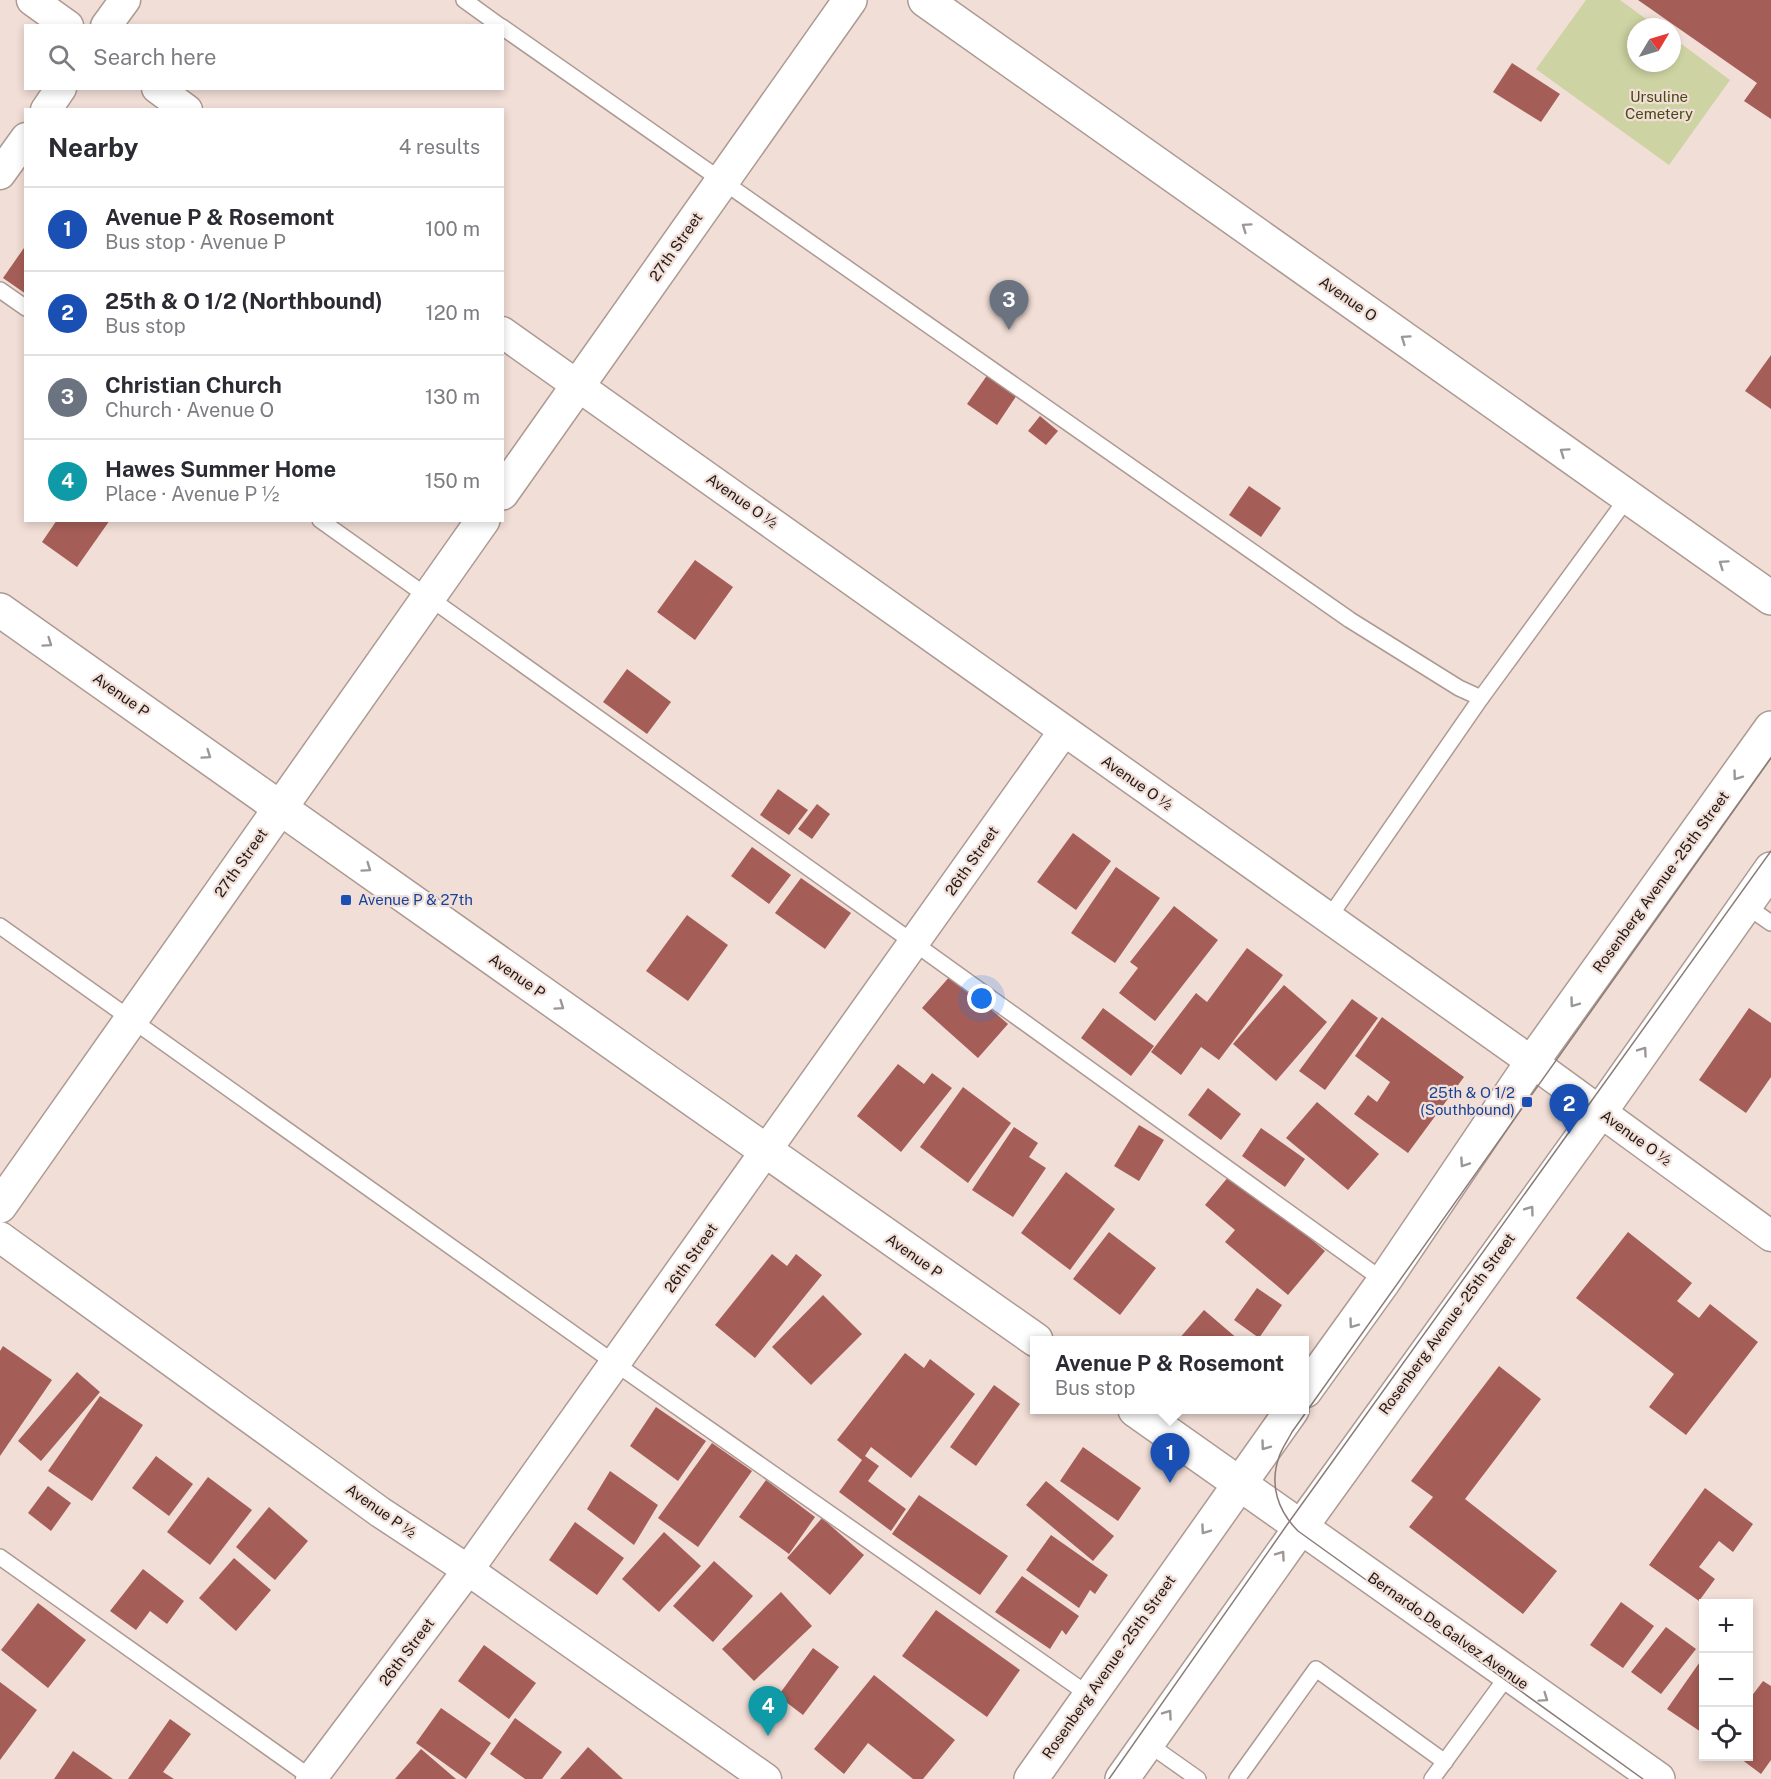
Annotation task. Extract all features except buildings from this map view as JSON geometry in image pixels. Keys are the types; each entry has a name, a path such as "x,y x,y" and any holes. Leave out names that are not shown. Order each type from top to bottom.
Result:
{"main road":[{"name":"27th Street","path":"504,490 850,0"},
{"name":"Avenue O","path":"925,0 1771,598"},
{"name":"27th Street","path":"0,1206 482,522"},
{"name":"Avenue P","path":"0,610 1030,1337"},
{"name":"Rosenberg Avenue - 25th Street","path":"1309,1385 1384,1281 1532,1062 1771,728"},
{"name":"Rosenberg Avenue - 25th Street","path":"1122,1779 1600,1112 1758,914 1771,869"},
{"path":"1141,1414 1239,1482"},
{"name":"Rosenberg Avenue - 25th Street","path":"1031,1779 1289,1414"},
{"name":"Bernardo De Galvez Avenue","path":"1239,1482 1658,1779"}],"street":[{"path":"32,0 65,24"},
{"path":"107,24 125,0"},
{"path":"47,108 60,90"},
{"path":"160,90 184,108"},
{"path":"0,174 24,141"},
{"name":"Avenue O ½","path":"504,333 1532,1062 1771,1236"},
{"name":"26th Street","path":"312,1779 468,1570 616,1364 1064,731"},
{"name":"Avenue P ½","path":"0,1237 381,1512 468,1570 766,1779"}],"lane":[{"path":"464,0 498,24"},
{"path":"504,28 1350,620 1459,688 1481,698"},
{"path":"0,290 24,307"},
{"path":"1328,919 1481,698 1628,497"},
{"path":"323,522 1384,1281"},
{"path":"0,926 616,1364 1089,1695"},
{"path":"0,1557 312,1779"},
{"path":"1237,1779 1316,1669 1445,1762"},
{"path":"1432,1779 1509,1674"},
{"path":"1147,1743 1198,1779"}],"green space":[{"name":"Ursuline Cemetery","path":"1586,0 1620,0 1645,18 1627,18 1627,72 1681,72 1681,44 1730,80 1669,165 1536,69"}],"tram line":[{"path":"1309,1408 1771,758"},
{"path":"1109,1779 1289,1522 1771,851"},
{"path":"1305,1414 1280,1454 1275,1478 1277,1497 1285,1515 1298,1531 1643,1779"}],"place":[{"name":"Christian Church","path":"1009,330"},
{"name":"Avenue P & 27th","path":"346,900"},
{"name":"25th & O 1/2 (Southbound)","path":"1527,1102"},
{"name":"25th & O 1/2 (Northbound)","path":"1569,1134"},
{"name":"Avenue P & Rosemont","path":"1170,1483"},
{"name":"Hawes Summer Home","path":"768,1736"}]}
